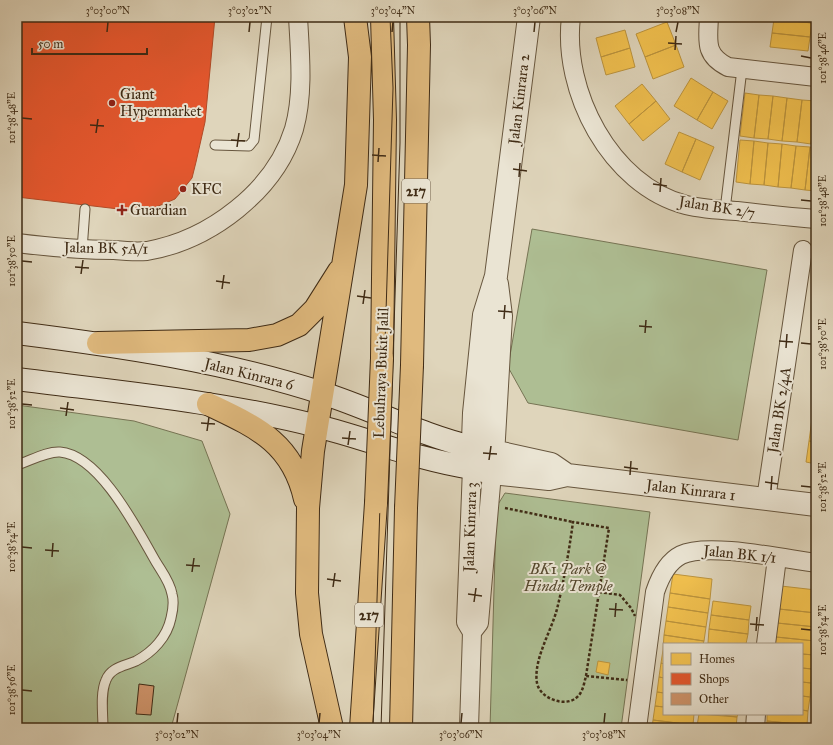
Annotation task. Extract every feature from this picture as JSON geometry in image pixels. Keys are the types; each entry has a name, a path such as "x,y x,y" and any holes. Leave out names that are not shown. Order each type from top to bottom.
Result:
{"highway":[{"path":"332,728 311,634 307,593 308,508 313,451 356,185 360,57 355,17"},
{"name":"Lebuhraya Bukit Jalil","path":"361,728 376,503 382,358 385,120 382,17"},
{"name":"Lebuhraya Bukit Jalil","path":"401,728 406,508 412,365 419,46 418,17"},
{"path":"98,343 249,340 277,334 299,325 315,309 330,288 345,260"},
{"path":"208,404 254,426 274,442 296,470 302,485 308,508"}],"main road":[{"name":"Jalan Kinrara 2","path":"482,470 483,448 475,394 484,315 496,276 529,17"},
{"name":"Jalan Kinrara 6","path":"17,333 98,343 253,372 323,393 446,441 483,448"},
{"path":"17,379 208,404 317,426 428,460 482,470"},
{"name":"Jalan Kinrara 1","path":"483,448 551,464 567,475"},
{"name":"Jalan Kinrara 1","path":"482,470 549,479 567,475 816,505"}],"street":[{"name":"Jalan BK 5A/1","path":"17,243 82,250 146,251 167,246 216,225 238,210 269,175 284,153 294,128 298,104 300,54 298,17"},
{"name":"Jalan BK 2/7","path":"571,17 570,55 574,79 582,103 592,122 615,157 647,187 665,197 686,205 816,219"},
{"path":"709,17 708,43 710,53 718,62 728,67 816,77"},
{"name":"Jalan BK 2/4A","path":"766,499 804,250"},
{"name":"Jalan Kinrara 3","path":"469,728 472,632 466,622 482,470"},
{"name":"Jalan BK 1/1","path":"637,728 655,592 660,577 669,565 681,555 696,550 715,550 816,563"},
{"path":"766,643 777,558"},
{"path":"754,728 756,715"}],"lane":[{"path":"215,145 249,146 254,140 267,17"},
{"path":"725,210 742,69"},
{"path":"82,250 85,209"},
{"path":"17,465 60,452 81,460 91,467 114,495 135,526 166,578 172,593 172,617 166,634 146,655 111,672 105,680 103,728"}],"path":[{"path":"497,506 609,528 586,676 581,692 577,698 567,701 548,699 539,690 537,682 539,658 557,610 568,558 573,522"},
{"path":"599,592 620,595 631,608 636,619"},
{"path":"586,676 628,680"}],"green space":[{"path":"532,229 767,270 738,440 528,403 508,367"},
{"path":"17,405 134,421 202,441 230,514 171,728 17,728"},
{"name":"BK1 Park @ Hindu Temple","path":"505,493 650,512 621,728 490,728 496,520 497,506"}],"building: Homes":[{"path":"774,17 813,17 812,23 774,19"},
{"path":"774,19 812,23 810,37 772,33"},
{"path":"667,22 676,45 645,57 636,34"},
{"path":"625,30 630,48 601,57 596,38"},
{"path":"772,33 810,37 808,51 770,47"},
{"path":"676,45 684,67 653,79 645,57"},
{"path":"630,48 635,67 606,75 601,57"},
{"path":"691,78 713,92 697,120 674,106"},
{"path":"642,84 656,101 629,124 615,106"},
{"path":"713,92 728,101 712,129 697,120"},
{"path":"745,93 759,95 754,138 740,136"},
{"path":"759,95 773,96 768,139 754,138"},
{"path":"773,96 787,98 782,141 768,139"},
{"path":"787,98 802,100 797,142 782,141"},
{"path":"802,100 816,101 811,144 797,142"},
{"path":"656,101 670,119 643,141 629,124"},
{"path":"816,101 816,145 811,144"},
{"path":"679,132 696,139 682,172 665,164"},
{"path":"696,139 714,147 700,180 682,172"},
{"path":"740,140 754,141 750,184 736,182"},
{"path":"754,141 768,143 764,185 750,184"},
{"path":"768,143 782,144 778,187 764,185"},
{"path":"782,144 796,146 791,188 778,187"},
{"path":"796,146 810,147 805,190 791,188"},
{"path":"810,147 816,148 816,191 805,190"},
{"path":"816,377 816,395 812,394"},
{"path":"812,419 816,420 816,442 809,441"},
{"path":"809,441 816,442 816,464 806,462"},
{"path":"673,574 712,579 710,599 670,593"},
{"path":"781,586 816,590 816,613 779,609"},
{"path":"670,593 710,599 708,613 668,607"},
{"path":"713,601 751,606 749,620 711,615"},
{"path":"668,607 708,613 706,627 666,621"},
{"path":"779,609 816,613 816,627 777,623"},
{"path":"711,615 749,620 748,634 709,629"},
{"path":"666,621 706,627 704,641 664,635"},
{"path":"777,623 816,627 815,641 776,637"},
{"path":"709,629 748,634 746,643 708,643"},
{"path":"664,635 704,641 703,643 663,643"},
{"path":"776,637 815,641 814,655 803,654 803,643 775,643"},
{"path":"663,650 663,664 661,663"},
{"path":"803,654 814,655 812,669 803,668"},
{"path":"598,661 610,663 608,675 596,672"},
{"path":"661,663 663,664 663,678 659,677"},
{"path":"803,668 812,669 811,683 803,682"},
{"path":"659,677 663,678 663,693 657,692"},
{"path":"803,682 811,683 810,697 803,696"},
{"path":"657,692 663,693 663,707 655,706"},
{"path":"803,696 810,697 808,711 803,710"},
{"path":"816,698 816,713 813,712"},
{"path":"655,706 663,707 663,715 694,715 693,725 653,720"},
{"path":"803,710 808,711 807,725 767,721 767,715 803,715"},
{"path":"813,712 816,713 816,727 811,726"},
{"path":"699,715 737,717 736,728 697,726"},
{"path":"722,715 738,715 737,717"},
{"path":"653,720 693,725 692,728 652,728"},
{"path":"767,721 807,725 806,728 766,728"}],"building: Shops":[{"name":"Giant Hypermarket","path":"17,17 215,17 205,122 192,178 175,199 144,212 17,197"}],"building: Other":[{"path":"139,684 154,686 151,715 136,714"}],"tram line":[{"path":"373,728 393,88 390,17"},
{"path":"381,728 400,143 400,17"}],"place":[{"name":"Giant Hypermarket","path":"112,103"},
{"name":"KFC","path":"183,189"},
{"name":"Guardian","path":"122,210"}]}
